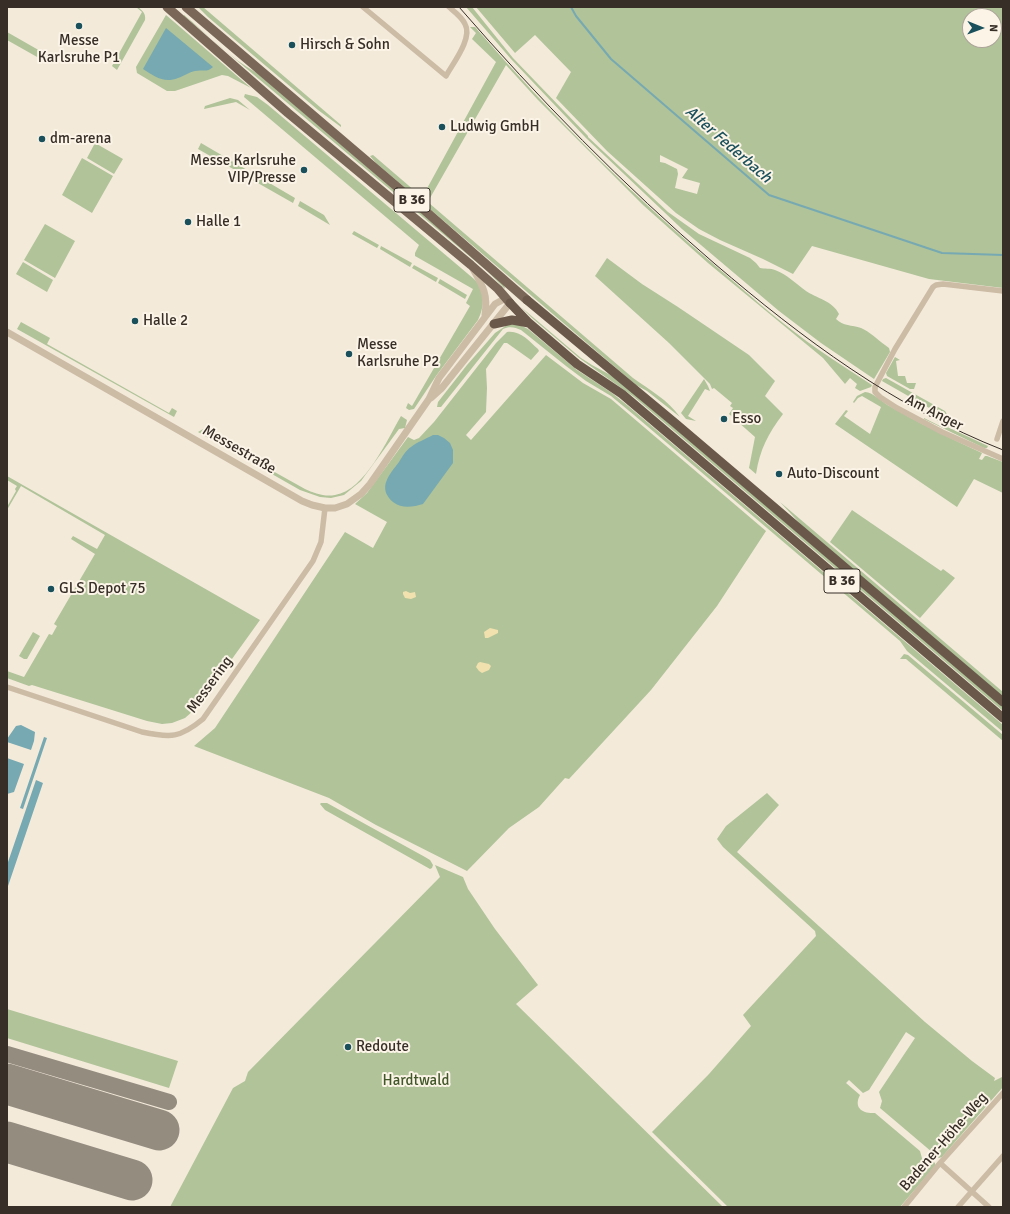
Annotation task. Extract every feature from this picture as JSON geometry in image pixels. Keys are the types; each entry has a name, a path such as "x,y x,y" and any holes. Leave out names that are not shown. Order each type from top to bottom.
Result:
{"highway":[{"name":"B 36","path":"509,300 530,323 577,364 622,394 1003,718"},
{"name":"B 36","path":"527,300 675,423 1003,702"},
{"path":"494,324 512,320 530,323"}],"main road":[{"name":"B 36","path":"168,7 288,113 471,265 509,300"},
{"name":"B 36","path":"187,7 527,300"},
{"path":"506,282 512,292 509,300 527,300"}],"street":[{"path":"362,7 446,76 463,46 467,33 465,24 450,7"},
{"path":"471,265 486,292 487,305 485,317"},
{"name":"Am Anger","path":"1003,291 936,285 930,291 881,374 875,387 875,392 880,397 942,432 1003,459"},
{"name":"Messestraße","path":"7,332 302,501 325,508 335,508 347,504 362,494 429,399 439,378 494,304 509,300"},
{"name":"Messestraße","path":"429,399 441,389 494,324 509,300"},
{"path":"996,439 1003,421"},
{"name":"Messering","path":"7,687 142,732 163,736 179,734 190,729 203,719 313,561 321,542 325,508"},
{"name":"Badener-Höhe-Weg","path":"904,1207 940,1163 1003,1093"},
{"path":"958,1207 1003,1156"},
{"path":"940,1163 989,1207"}],"green space":[{"path":"136,7 144,13 145,20 117,70 112,66 142,12"},
{"path":"198,7 203,7 341,125 341,127 318,110"},
{"path":"466,7 472,7 513,58 588,137 668,212 699,234 750,258 760,268 773,269 784,274 806,291 833,306 839,314 836,319 845,324 864,329 889,348 890,352 874,379 821,343 779,311 682,229 586,138 511,59"},
{"path":"476,7 1003,7 1003,288 929,279 812,246 793,274 699,229 676,213 607,151 556,98 571,72 535,35 515,53","holes":["660,155 688,169 682,178 700,183 697,194 675,188 678,174 677,169 660,162"]},
{"path":"166,15 251,88 228,76 222,75 175,91 167,91 137,73 136,67"},
{"path":"184,16 193,23 216,43"},
{"path":"470,27 475,27 564,124 659,216 783,323 819,350 872,385 871,387 860,391 855,388 857,384 850,378 845,384 823,358 708,263 643,205 538,100 506,65 430,198 424,194 496,62 472,39 476,33"},
{"path":"7,32 49,56 46,62 7,40"},
{"path":"228,53 257,73 504,284 505,289 487,271"},
{"path":"245,94 257,97 268,105 478,283 482,293 483,304 478,320 436,376 414,409 409,410 406,408 408,403 412,406 470,306 466,303 473,289 415,256 419,245 244,97"},
{"path":"230,98 238,100 250,110 236,102 204,109 205,106"},
{"path":"95,143 123,159 114,174 87,158"},
{"path":"201,143 295,198 293,203 198,149"},
{"path":"373,155 633,378 664,400 680,417 647,391 636,385 376,163 370,156"},
{"path":"82,158 113,176 92,213 62,195"},
{"path":"300,201 324,215 330,225 298,206"},
{"path":"45,224 75,241 55,278 24,260"},
{"path":"354,231 379,245 377,248 352,234"},
{"path":"381,246 412,263 410,267 380,249"},
{"path":"607,258 642,284 749,355 775,381 765,396 783,414 765,442 756,474 749,468 755,437 729,414 733,408 730,406 732,403 714,388 712,389 710,384 669,343 595,276"},
{"path":"23,262 53,280 47,292 16,274"},
{"path":"414,265 438,278 436,282 412,268"},
{"path":"440,279 467,295 465,299 438,283"},
{"path":"521,307 581,358 614,377 973,681 1003,707 1003,711 634,397 579,358"},
{"path":"21,322 50,338 47,344 169,413 172,408 177,411 174,417 17,329"},
{"path":"507,325 520,325 528,329 577,370 612,393 627,405 1003,725 1003,732 907,651 900,641 634,415 611,396 586,381 566,366 521,330 512,327 503,329 441,407 437,407 438,402 467,365 495,333"},
{"path":"507,332 520,334 539,351 531,360 507,343 504,343 486,369 486,412 466,435 471,440 546,355 583,383 611,399 766,531 717,606 651,690 569,779 565,778 539,807 509,828 467,871 376,825 329,798 194,746 215,728 345,532 373,548 387,522 355,504 367,493 408,437 414,440 419,438 434,422 496,343"},
{"path":"895,357 900,360 896,361 898,376 905,376 907,383 916,383 914,389 910,389 887,376 886,373"},
{"path":"886,378 945,411 947,414 945,417 882,381"},
{"path":"704,379 710,391 705,389 688,416 696,421 686,419 681,413"},
{"path":"868,392 888,405 947,437 982,453 979,459 982,460 985,456 987,456 1003,462 1003,493 974,479 957,507 835,424 846,410 848,411 844,416 870,434 881,407 862,396 854,403 853,402 857,396"},
{"path":"401,416 407,420 405,428 399,429 361,481 344,495 331,498 320,497 300,490 198,432 205,428 208,429 211,433 210,436 305,489 319,494 335,495 346,491 356,484 365,474 374,463"},
{"path":"924,419 942,427 943,425 988,446 987,448 984,448"},
{"path":"7,476 260,620 201,702 185,718 172,723 162,724 147,721 7,678 7,671 24,677 49,634 52,635 57,626 54,624 95,554 71,539 73,536 97,549 105,535 21,486 7,510 17,486 7,480"},
{"path":"780,502 1003,692 1003,697 805,529"},
{"path":"852,510 941,571 943,569 955,578 920,618 830,542"},
{"path":"33,632 40,636 27,659 24,659 19,656"},
{"path":"904,654 908,655 1003,735 1003,741 906,659 900,659"},
{"path":"767,793 779,805 737,852 925,1022 995,1078 994,1081 1003,1075 1003,1087 942,1157 939,1158 880,1108 882,1101 879,1092 915,1038 906,1032 869,1090 863,1093 849,1080 846,1083 860,1095 858,1103 860,1109 875,1113 920,1151 923,1162 929,1158 935,1163 935,1166 900,1207 728,1207 652,1132 709,1074 751,1026 743,1015 816,936 815,931 723,847 717,839 726,826"},
{"path":"327,803 425,857 430,860 433,865 432,868 430,869 325,810 320,804"},
{"name":"Hardtwald","path":"435,865 463,877 468,889 495,929 538,985 516,1004 723,1207 170,1207 233,1088 245,1081 248,1072 440,877"},
{"path":"7,1009 178,1061 169,1088 7,1038"}],"sand":[{"path":"406,591 410,593 415,592 416,597 411,599 405,598 403,592"},
{"path":"490,628 498,630 498,633 485,638 484,632"},
{"path":"480,662 489,664 491,666 489,670 482,673 479,671 476,667"}],"water":[{"path":"166,28 213,67 209,70 198,70 173,80 164,80 143,69"},
{"path":"433,435 438,435 450,443 453,450 453,463 423,504 408,507 396,504 388,497 386,492 385,487 388,477 407,450"},
{"path":"21,725 35,732 31,750 7,742 7,739 16,726"},
{"path":"44,737 47,738 23,809 20,808"},
{"path":"7,758 24,764 14,792 7,794"},
{"path":"36,780 43,783 7,889 7,865"}],"waterway":[{"name":"Alter Federbach","path":"571,7 576,16 611,59 769,195 942,253 1003,255"}],"taxiway":[{"path":"7,1054 169,1102"}],"runway":[{"path":"7,1084 159,1130"},
{"path":"7,1142 132,1180"}],"tram line":[{"path":"459,7 520,75 582,140 647,203 748,292 816,344 887,392 963,433 1003,450"}],"place":[{"name":"Messe Karlsruhe P1","path":"79,26"},
{"name":"Hirsch & Sohn","path":"292,45"},
{"name":"Ludwig GmbH","path":"442,127"},
{"name":"dm-arena","path":"42,139"},
{"name":"Messe Karlsruhe VIP/Presse","path":"304,170"},
{"name":"Halle 1","path":"188,222"},
{"name":"Halle 2","path":"135,321"},
{"name":"Messe Karlsruhe P2","path":"349,354"},
{"name":"Esso","path":"724,419"},
{"name":"Auto-Discount","path":"779,474"},
{"name":"GLS Depot 75","path":"51,589"},
{"name":"Redoute","path":"348,1047"}]}
